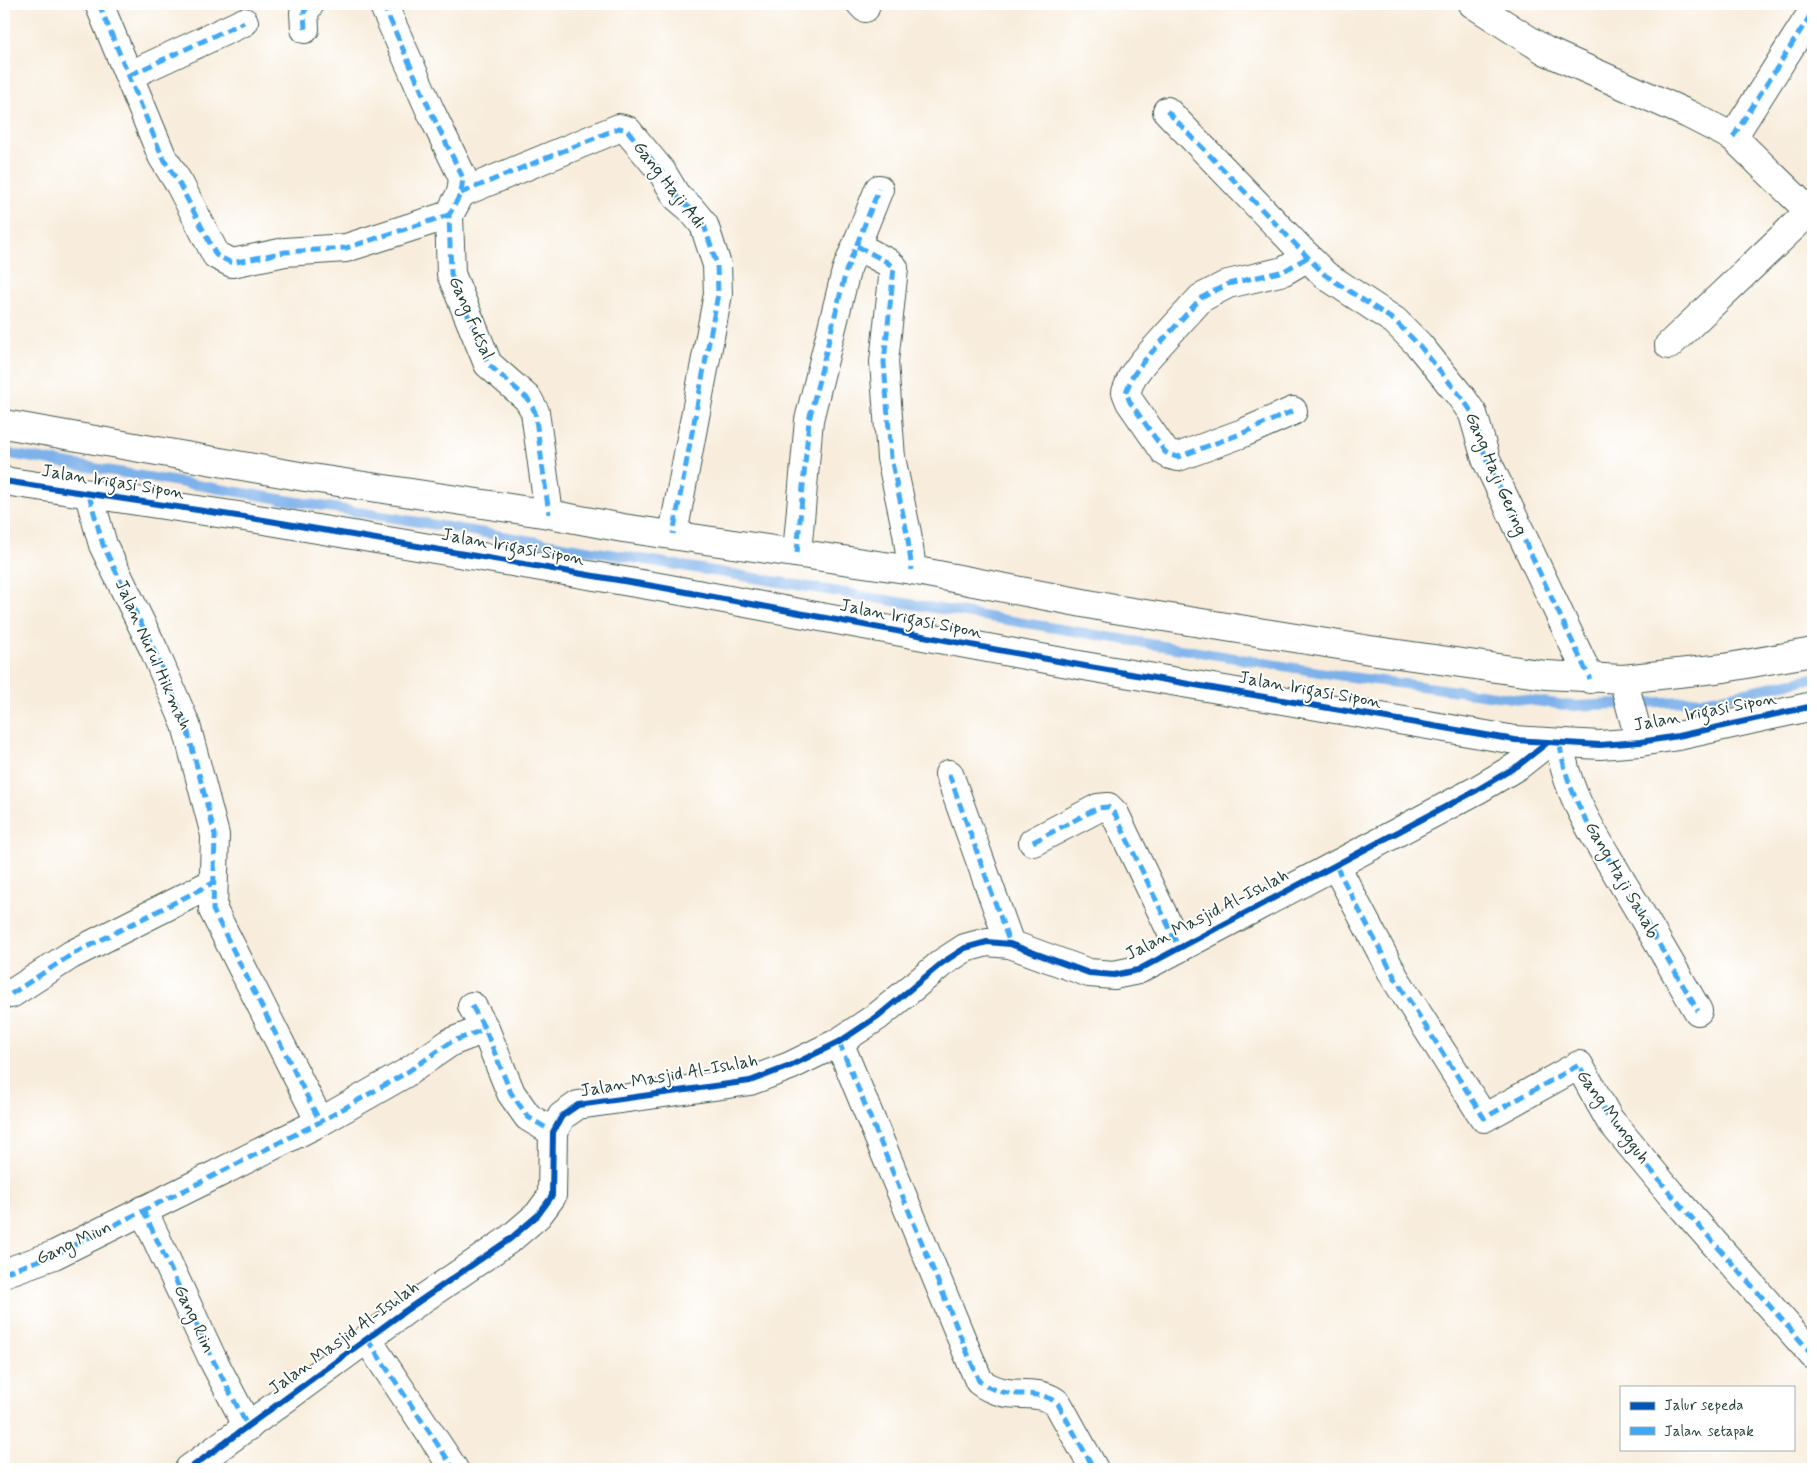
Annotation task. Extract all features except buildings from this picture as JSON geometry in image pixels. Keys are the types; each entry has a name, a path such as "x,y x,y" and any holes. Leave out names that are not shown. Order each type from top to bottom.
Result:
{"street":[{"name":"Gang Haji Adi","path":"100,4 162,156 216,255 232,263 284,252 346,248 455,204 619,128 627,130 662,172 677,197 690,208 704,225 717,265 718,294 673,534"},
{"name":"Gang Futsal","path":"383,4 463,178 455,204 451,274 488,364 528,399 535,412 549,514"},
{"path":"1473,4 1546,51 1688,114 1733,137 1811,213 1669,345"},
{"path":"1733,137 1813,11"},
{"path":"130,75 244,22"},
{"name":"Gang Haji Gering","path":"1167,111 1325,274 1341,287 1395,321 1419,344 1473,414 1486,459 1590,679"},
{"path":"797,553 809,420 846,271 879,189"},
{"path":"857,246 887,262 894,268 884,362 891,458 907,532 912,570"},
{"path":"1293,411 1243,433 1178,456 1170,455 1161,447 1130,402 1126,392 1132,377 1143,362 1201,298 1228,284 1284,271 1308,257"},
{"name":"Jalan Irigasi Sipon","path":"4,424 304,477 549,514 623,528 912,570 1153,616 1370,650 1546,675 1590,679 1625,687 1813,652"},
{"name":"Jalan Irigasi Sipon","path":"4,481 264,520 592,576 1444,729 1516,740 1600,745 1638,734 1678,736 1813,706"},
{"name":"Jalan Nurul Hikmah","path":"89,495 103,544 156,652 186,725 214,835 213,910 320,1122"},
{"path":"1625,687 1638,734"},
{"name":"Jalan Masjid Al-Ishlah","path":"189,1469 367,1339 510,1239 538,1216 552,1196 553,1132 562,1116 578,1105 750,1081 790,1066 839,1042 886,1010 942,963 965,948 987,942 1010,944 1089,973 1114,975 1138,970 1477,790 1554,743"},
{"name":"Gang Haji Sahab","path":"1554,743 1562,759 1574,794 1591,828 1698,1011"},
{"path":"949,774 1010,944"},
{"path":"1033,842 1098,808 1108,806 1115,814 1179,948"},
{"name":"Gang Mungguh","path":"1336,866 1395,978 1484,1118 1579,1065 1616,1126 1676,1200 1813,1355"},
{"path":"11,994 71,955 213,883"},
{"path":"472,1006 485,1029 511,1093 528,1116 553,1132"},
{"name":"Gang Miun","path":"4,1273 54,1255 320,1122 406,1073 451,1042 485,1029"},
{"path":"839,1042 979,1381 994,1391 1018,1396 1042,1395 1051,1398 1058,1404 1094,1469"},
{"name":"Gang Riin","path":"143,1210 213,1360 248,1427"},
{"path":"367,1339 454,1469"}],"waterway":[{"path":"4,453 1343,676 1573,706 1708,700 1813,678"}],"marked path":[{"path":"99,4 162,156 180,185 216,255 232,263 285,252 346,248 449,215"},
{"path":"305,29 304,12 310,4"},
{"path":"383,4 430,110 463,178 461,193 449,215 451,274 488,364 528,399 535,412 549,514"},
{"path":"1733,137 1813,11"},
{"path":"130,75 244,22"},
{"path":"1167,111 1325,275 1395,321 1419,345 1462,398 1473,414 1486,459 1590,679"},
{"path":"461,193 619,128 627,130 662,172 677,197 690,208 704,225 717,265 718,294 673,534"},
{"path":"797,553 809,420 846,271 879,189"},
{"path":"857,246 887,262 894,268 884,362 891,458 907,533 912,570"},
{"path":"1293,411 1243,433 1178,457 1165,452 1130,402 1126,392 1132,377 1143,362 1201,298 1228,284 1284,271 1308,257"},
{"path":"89,495 103,545 155,652 186,725 215,835 213,910 320,1122"},
{"path":"1560,744 1563,763 1584,816 1698,1011"},
{"path":"949,774 1010,944"},
{"path":"1033,842 1098,808 1108,807 1115,814 1179,948"},
{"path":"1336,866 1395,978 1484,1118 1579,1065 1609,1119 1670,1193 1813,1355"},
{"path":"11,994 71,955 213,883"},
{"path":"472,1006 485,1029 511,1093 528,1117 553,1132"},
{"path":"4,1273 54,1255 320,1122 406,1073 451,1042 485,1029"},
{"path":"839,1042 979,1381 1001,1392 1041,1396 1058,1404 1094,1469"},
{"path":"143,1210 213,1360 248,1427"},
{"path":"367,1339 454,1469"}],"cycle path":[{"path":"4,481 264,520 659,587 1090,667 1515,740 1600,745 1640,742 1678,736 1813,706"},
{"path":"189,1469 405,1311 510,1239 538,1215 552,1196 553,1132 562,1116 578,1105 750,1081 790,1066 839,1042 878,1016 942,963 965,948 987,942 1010,944 1089,973 1114,975 1138,970 1477,790 1519,765 1547,743"}]}
